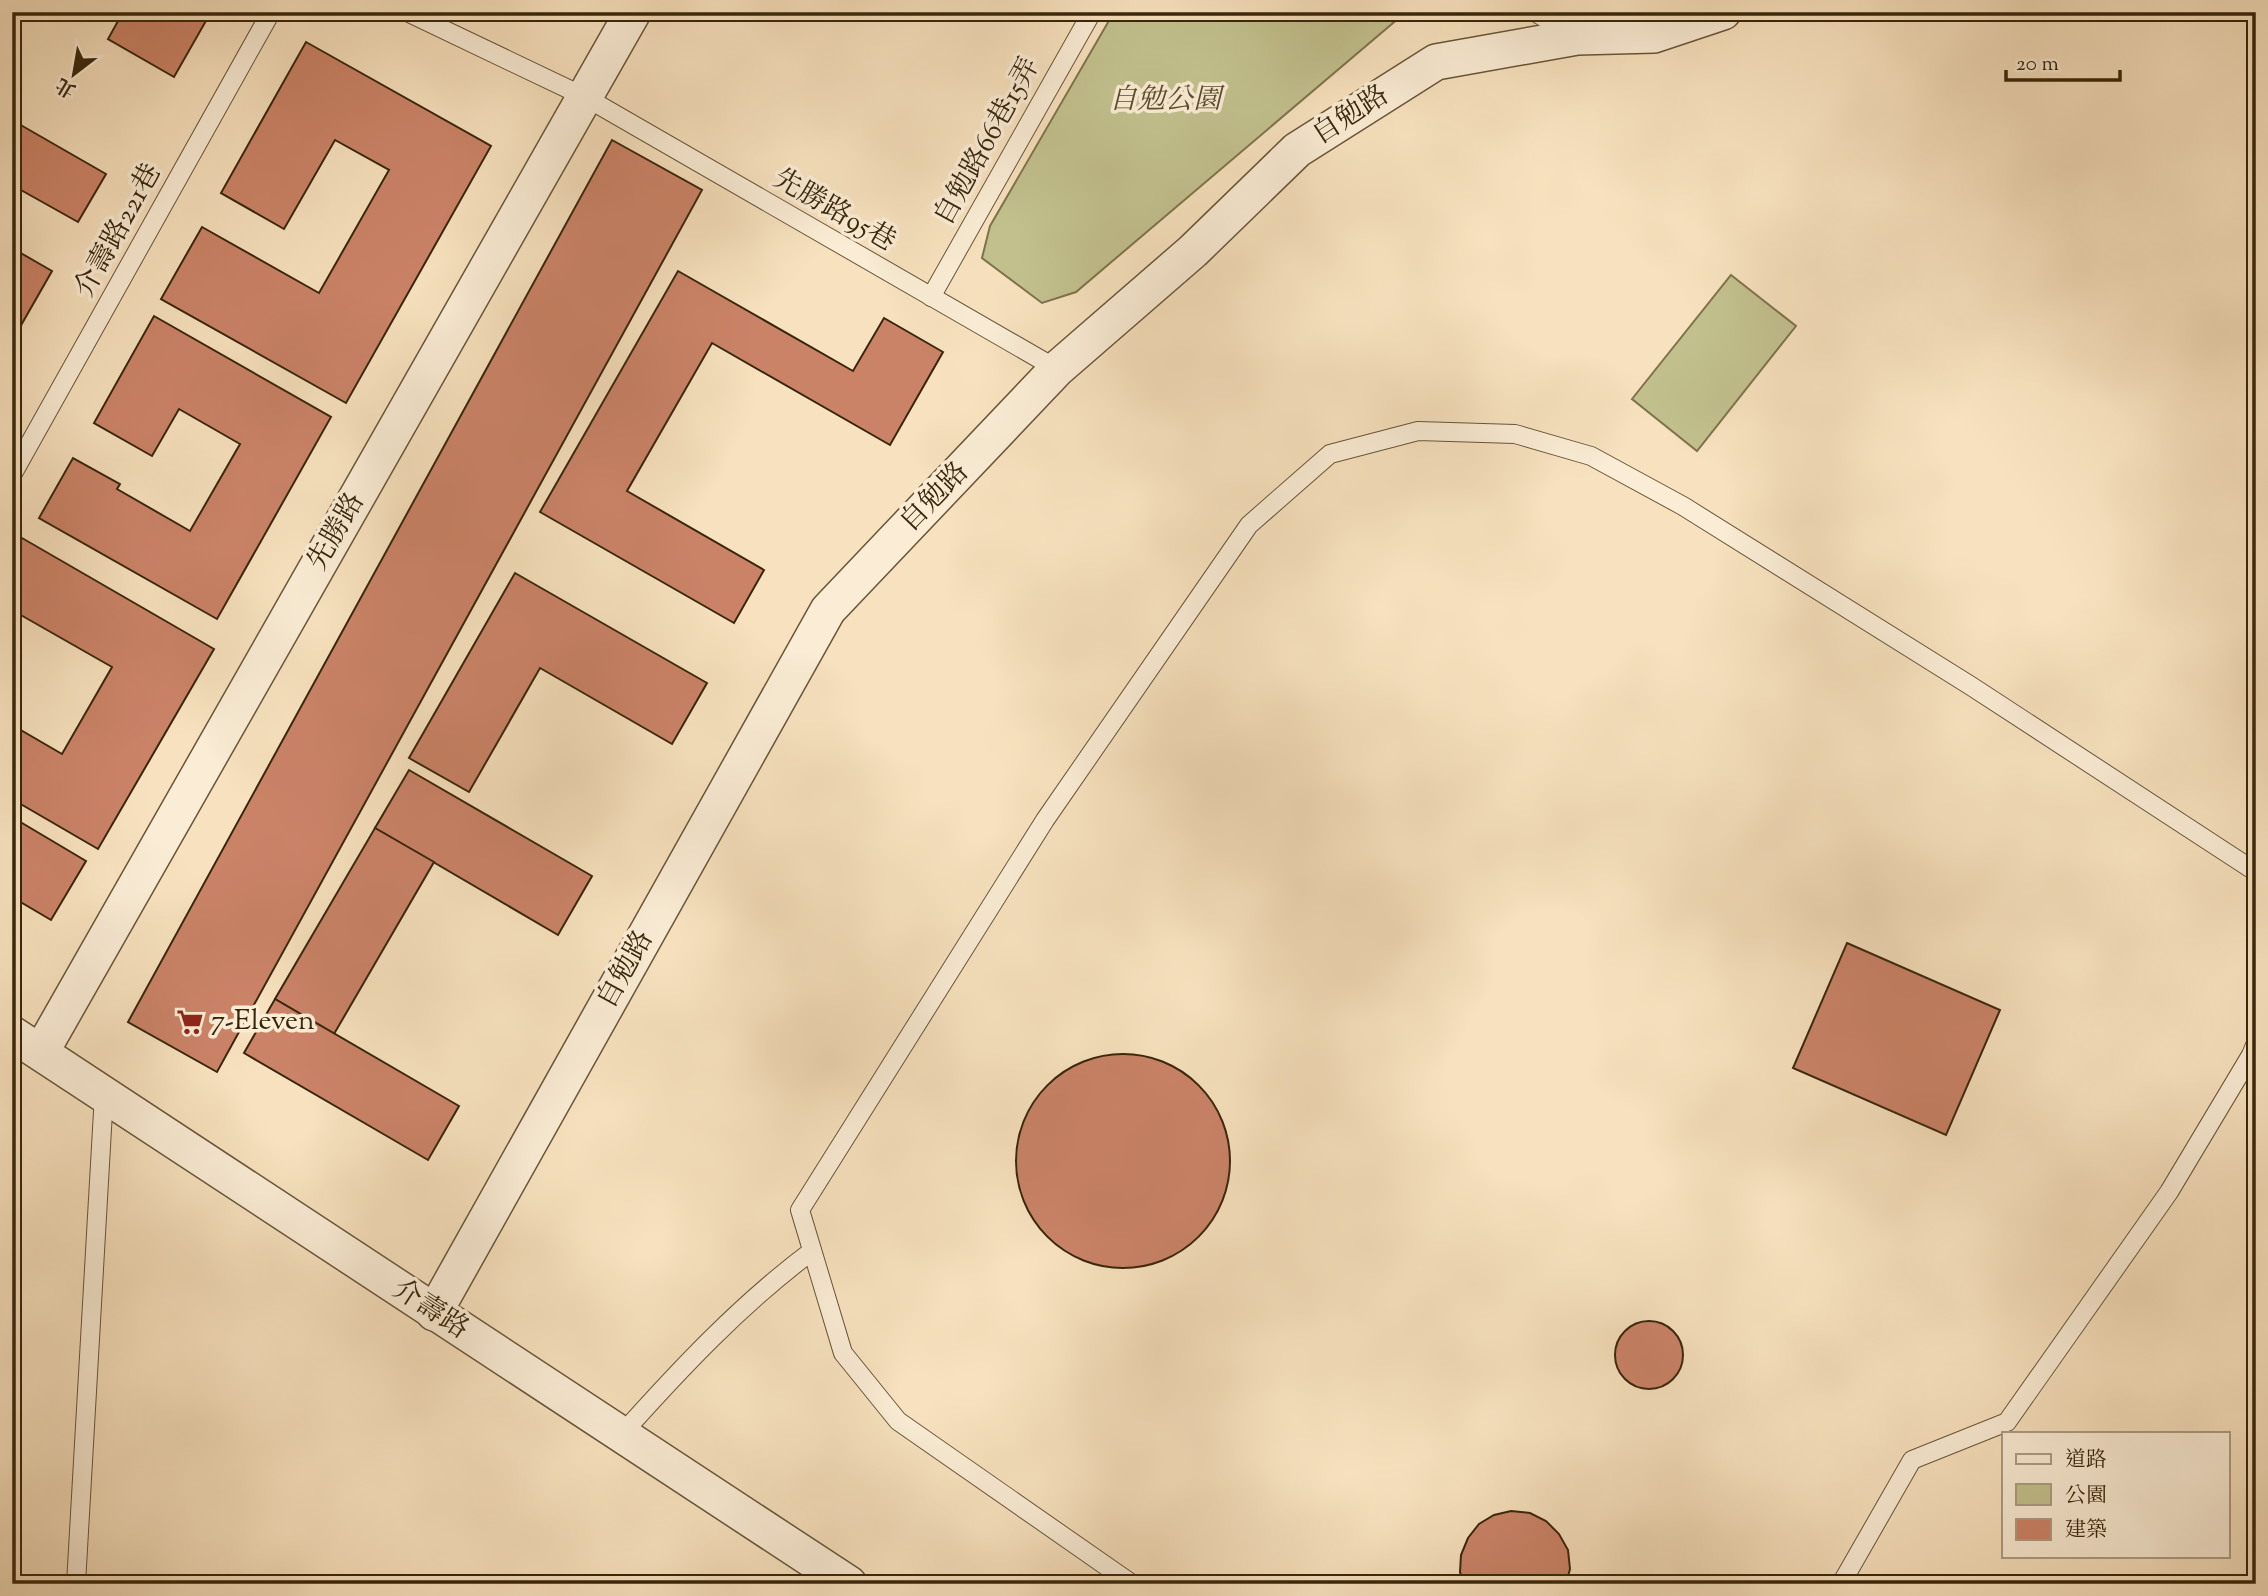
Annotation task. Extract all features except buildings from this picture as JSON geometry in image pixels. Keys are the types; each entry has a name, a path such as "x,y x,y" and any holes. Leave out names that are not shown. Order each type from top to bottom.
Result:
{"street":[{"name":"先勝路","path":"41,1052 633,12"},
{"name":"自勉路","path":"434,1312 828,610 1058,369 1194,251 1297,150 1436,62 1577,37 1654,35 1723,12"},
{"name":"介壽路","path":"12,1034 849,1584"}],"lane":[{"name":"介壽路221巷","path":"12,475 271,12"},
{"name":"先勝路95巷","path":"407,12 585,97 1058,369"},
{"name":"自勉路66巷15弄","path":"931,297 1092,12"},
{"path":"1535,12 1577,37"},
{"path":"1132,1584 898,1421 843,1353 800,1210 1045,820 1249,525 1330,454 1418,431 1515,434 1591,456 1706,520 1971,686 2256,872"},
{"path":"1841,1584 1912,1460 2007,1422 2169,1192 2256,1043"},
{"path":"76,1584 104,1094"},
{"path":"621,1435 673,1377 774,1280 812,1251"}],"green space":[{"name":"自勉公園","path":"1114,12 1406,12 1076,292 1042,303 982,258 990,226"},
{"path":"1731,275 1796,326 1697,451 1632,399"}],"place":[{"name":"7-Eleven","path":"190,1022"}]}
